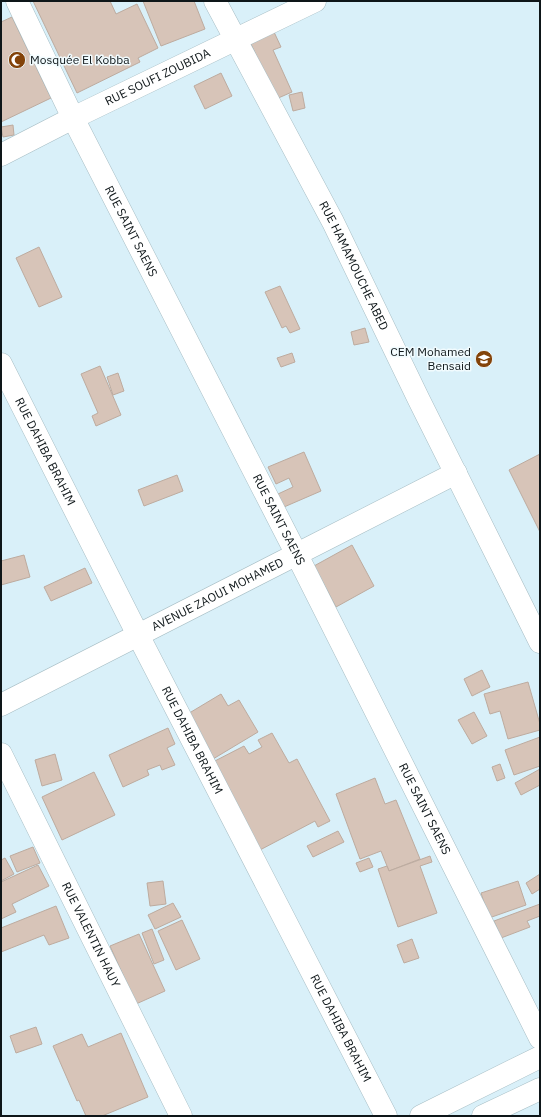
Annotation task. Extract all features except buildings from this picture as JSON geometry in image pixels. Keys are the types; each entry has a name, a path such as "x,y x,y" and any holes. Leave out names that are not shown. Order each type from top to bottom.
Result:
{"street":[{"name":"RUE SAINT SAENS","path":"18,1 73,118 297,555 540,1038"},
{"name":"RUE HAMAMOUCHE ABED","path":"215,1 333,222 419,400 540,642"},
{"name":"RUE SOUFI ZOUBIDA","path":"1,155 73,118 315,1"},
{"name":"RUE DAHIBA BRAHIM","path":"1,364 138,635 386,1116"},
{"name":"AVENUE ZAOUI MOHAMED","path":"1,705 456,473"},
{"name":"RUE VALENTIN HAUY","path":"1,754 181,1116"},
{"path":"421,1116 540,1057"},
{"path":"483,1116 540,1089"}],"place":[{"name":"Mosquée El Kobba","path":"17,60"},
{"name":"CEM Mohamed Bensaid","path":"484,359"}]}
